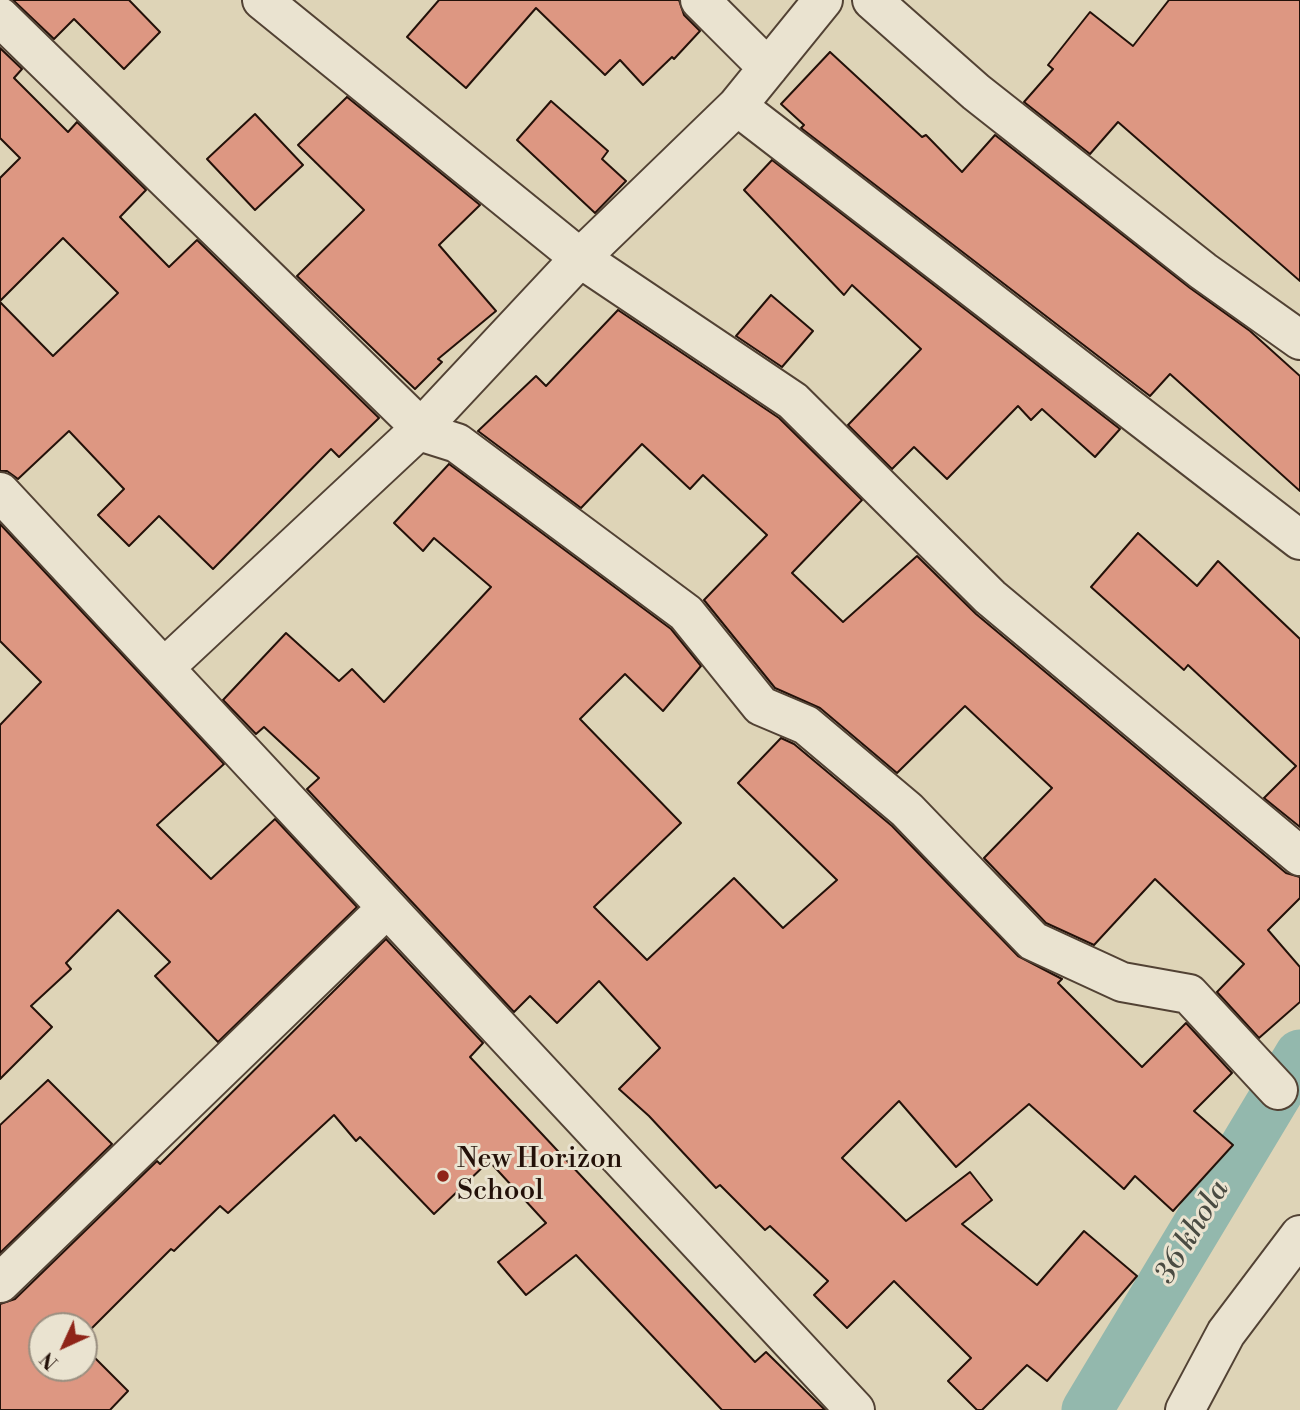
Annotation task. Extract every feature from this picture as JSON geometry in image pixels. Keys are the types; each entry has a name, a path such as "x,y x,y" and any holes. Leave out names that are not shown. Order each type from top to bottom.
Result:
{"street":[{"path":"262,0 580,258 793,401 990,597 1300,856"},
{"path":"700,0 768,68"},
{"path":"164,668 420,430 580,258 737,106 823,0"},
{"path":"872,0 976,92 1203,271 1300,340"},
{"path":"0,18 420,430 457,443 686,613 761,706 806,725 907,810 1033,941 1122,982 1189,994 1278,1090"},
{"path":"737,106 1300,540"},
{"path":"0,492 855,1410"},
{"path":"0,1283 387,908"},
{"path":"1185,1410 1226,1333 1300,1235"}],"building":[{"path":"13,0 129,0 160,32 124,69 74,19 54,39"},
{"path":"439,0 679,0 684,15 700,31 674,59 672,57 643,85 620,60 605,75 536,8 466,88 407,37"},
{"path":"1169,0 1300,0 1300,281 1118,122 1090,154 1024,102 1053,69 1048,65 1090,12 1133,46"},
{"path":"0,48 22,69 14,78 68,132 77,122 146,190 120,217 169,267 197,240 379,418 339,457 331,449 213,569 159,516 129,546 98,515 124,489 69,431 18,479 7,471 0,471 0,302 53,356 118,293 63,238 0,301 0,178 20,158 0,138"},
{"path":"830,52 922,137 926,135 962,172 995,135 1190,288 1250,331 1300,376 1300,491 1170,374 1150,396 801,128 804,125 781,104"},
{"path":"347,97 480,205 439,245 496,311 438,359 442,362 415,389 297,276 364,210 298,145"},
{"path":"551,101 608,151 602,159 626,181 595,213 517,140"},
{"path":"255,114 303,165 255,210 207,159"},
{"path":"772,160 1120,429 1095,457 1042,409 1031,420 1018,406 947,479 914,447 892,469 848,425 921,349 852,285 844,295 744,190"},
{"path":"771,295 813,331 782,367 736,336"},
{"path":"618,310 779,418 862,500 792,573 843,622 917,556 976,614 1286,873 1300,877 1300,898 1268,930 1300,967 1300,1002 1259,1038 1217,992 1244,964 1155,879 1094,945 1046,923 984,858 1052,788 965,706 897,773 820,708 775,688 704,600 767,535 703,475 690,489 642,444 581,508 478,431 536,376 546,386"},
{"path":"449,464 671,629 701,666 663,711 625,674 580,719 681,823 594,907 647,960 734,878 783,928 837,880 738,783 781,738 794,744 892,826 1018,956 1062,979 1058,983 1142,1067 1186,1023 1232,1073 1194,1111 1233,1145 1173,1211 1135,1176 1124,1189 1029,1104 956,1167 899,1101 842,1158 906,1221 970,1172 992,1200 962,1224 1037,1285 1084,1231 1137,1276 1047,1381 1027,1365 982,1410 977,1410 948,1381 971,1358 894,1281 847,1328 814,1295 828,1281 770,1226 765,1230 720,1185 716,1188 649,1116 619,1089 660,1048 599,981 557,1023 530,996 514,1012 307,789 319,778 264,727 256,734 223,700 286,633 339,681 352,669 384,702 491,587 434,538 423,551 394,523"},
{"path":"0,524 224,764 157,825 211,879 275,819 357,907 218,1042 155,976 170,962 118,910 66,963 71,969 31,1006 52,1027 0,1079 0,725 41,682 0,641"},
{"path":"1138,533 1197,586 1218,561 1300,639 1300,827 1264,798 1296,766 1188,665 1184,670 1091,587"},
{"path":"386,939 483,1043 470,1057 755,1362 766,1352 825,1410 722,1410 576,1255 526,1295 498,1262 546,1223 489,1161 434,1214 360,1137 356,1141 334,1115 228,1213 220,1206 174,1251 171,1249 98,1322 98,1312 28,1312 28,1382 98,1382 98,1361 128,1391 110,1410 0,1410 0,1304 15,1299 157,1161 160,1164"},
{"path":"48,1080 112,1144 0,1253 0,1125"}],"waterway":[{"name":"36 khola","path":"1087,1410 1300,1055"}],"place":[{"name":"New Horizon School","path":"443,1176"}]}
